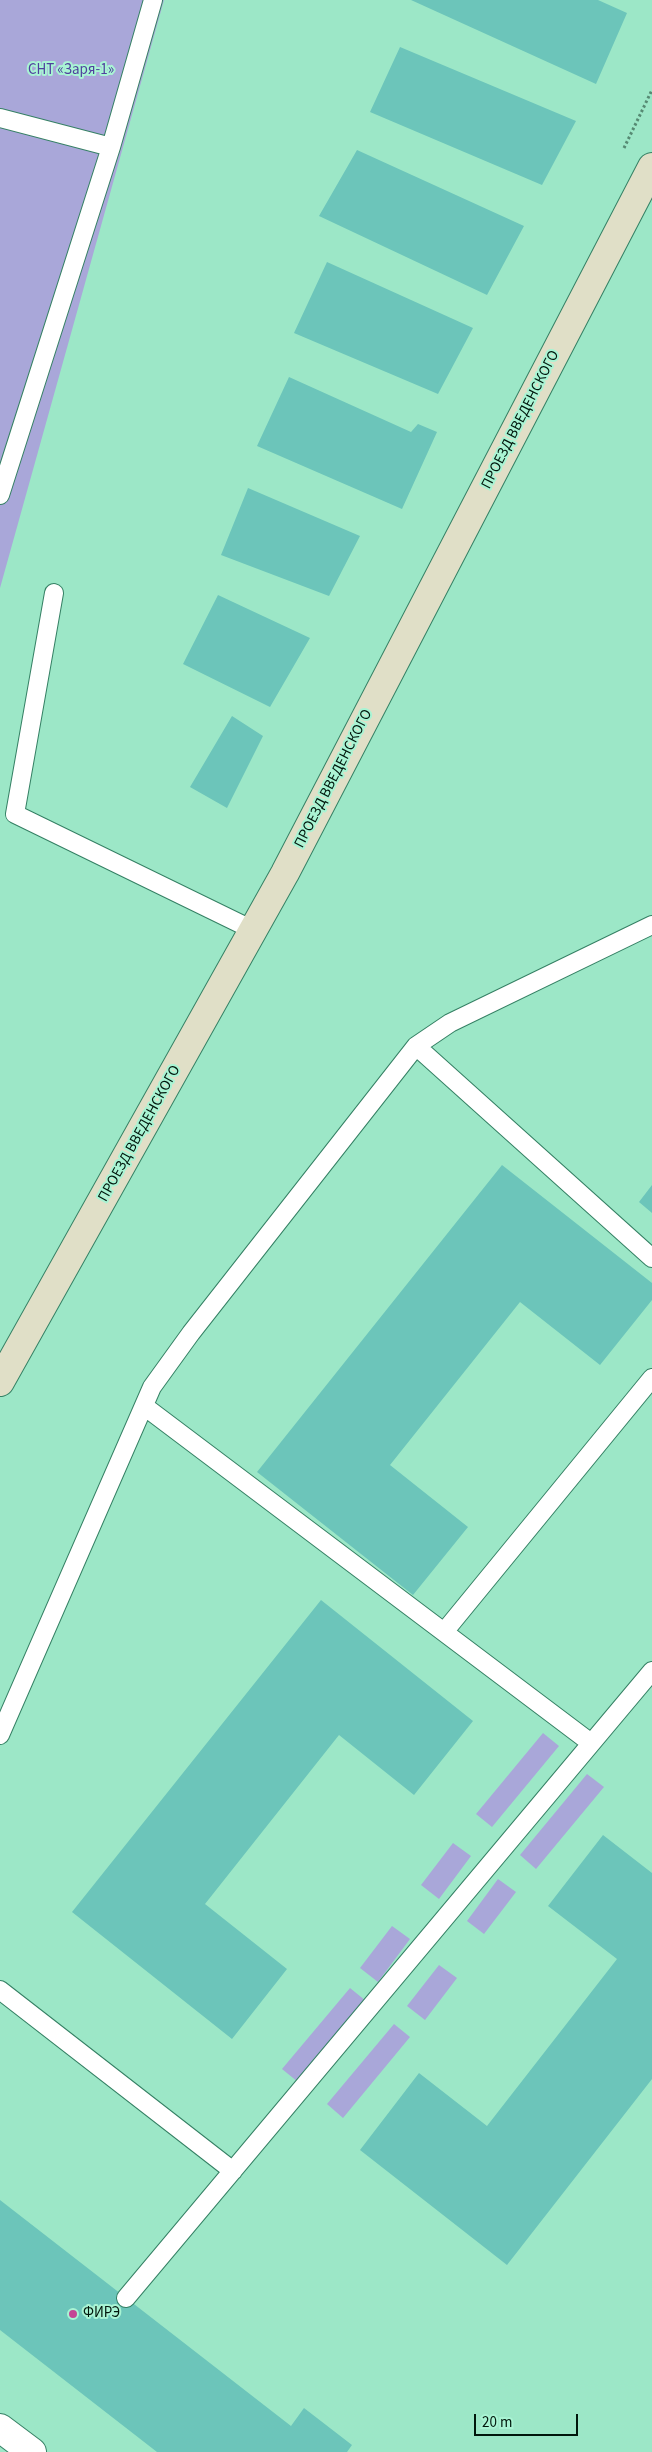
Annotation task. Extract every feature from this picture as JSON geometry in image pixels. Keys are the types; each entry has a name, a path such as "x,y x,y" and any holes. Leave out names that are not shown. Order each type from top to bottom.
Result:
{"street":[{"name":"ПРОЕЗД ВВЕДЕНСКОГО","path":"0,1382 294,856 652,167"},
{"path":"0,2428 32,2452"}],"lane":[{"path":"0,495 111,147 153,0"},
{"path":"0,118 111,147"},
{"path":"54,593 15,814 253,930"},
{"path":"0,1735 152,1387 191,1333 416,1046 450,1023 652,925"},
{"path":"416,1046 652,1258"},
{"path":"444,1632 652,1378"},
{"path":"144,1406 591,1744"},
{"path":"126,2298 652,1671"},
{"path":"0,1990 232,2171"}],"green space":[{"name":"СНТ «Заря-1»","path":"0,0 164,0 0,588"},
{"path":"543,1733 559,1746 492,1827 476,1814"},
{"path":"587,1774 604,1787 536,1869 520,1855"},
{"path":"453,1843 471,1856 439,1899 421,1885"},
{"path":"498,1879 516,1892 484,1934 467,1921"},
{"path":"392,1926 410,1939 378,1982 360,1968"},
{"path":"439,1965 457,1978 425,2020 407,2006"},
{"path":"350,1988 366,2001 298,2082 282,2069"},
{"path":"394,2024 410,2037 343,2118 327,2104"}],"building":[{"path":"411,0 598,0 627,13 596,84"},
{"path":"400,47 576,121 542,185 370,112"},
{"path":"357,150 524,226 487,295 319,216"},
{"path":"327,262 473,328 438,394 294,333"},
{"path":"289,377 411,432 418,424 437,432 402,509 257,446"},
{"path":"248,488 360,536 329,596 221,555"},
{"path":"218,595 310,638 270,707 183,664"},
{"path":"232,716 263,736 227,808 190,787"},
{"path":"502,1165 652,1283 652,1300 600,1365 520,1302 390,1465 468,1527 413,1595 257,1472"},
{"path":"652,1185 652,1213 639,1202"},
{"path":"321,1600 473,1721 414,1795 339,1735 205,1904 287,1969 232,2039 72,1912"},
{"path":"603,1835 652,1873 652,2079 507,2265 360,2150 419,2073 487,2126 617,1959 548,1906"},
{"name":"ФИРЭ","path":"0,2200 291,2426 304,2408 352,2445 347,2452 157,2452 0,2330"}],"place":[{"name":"ФИРЭ","path":"73,2314"}]}
